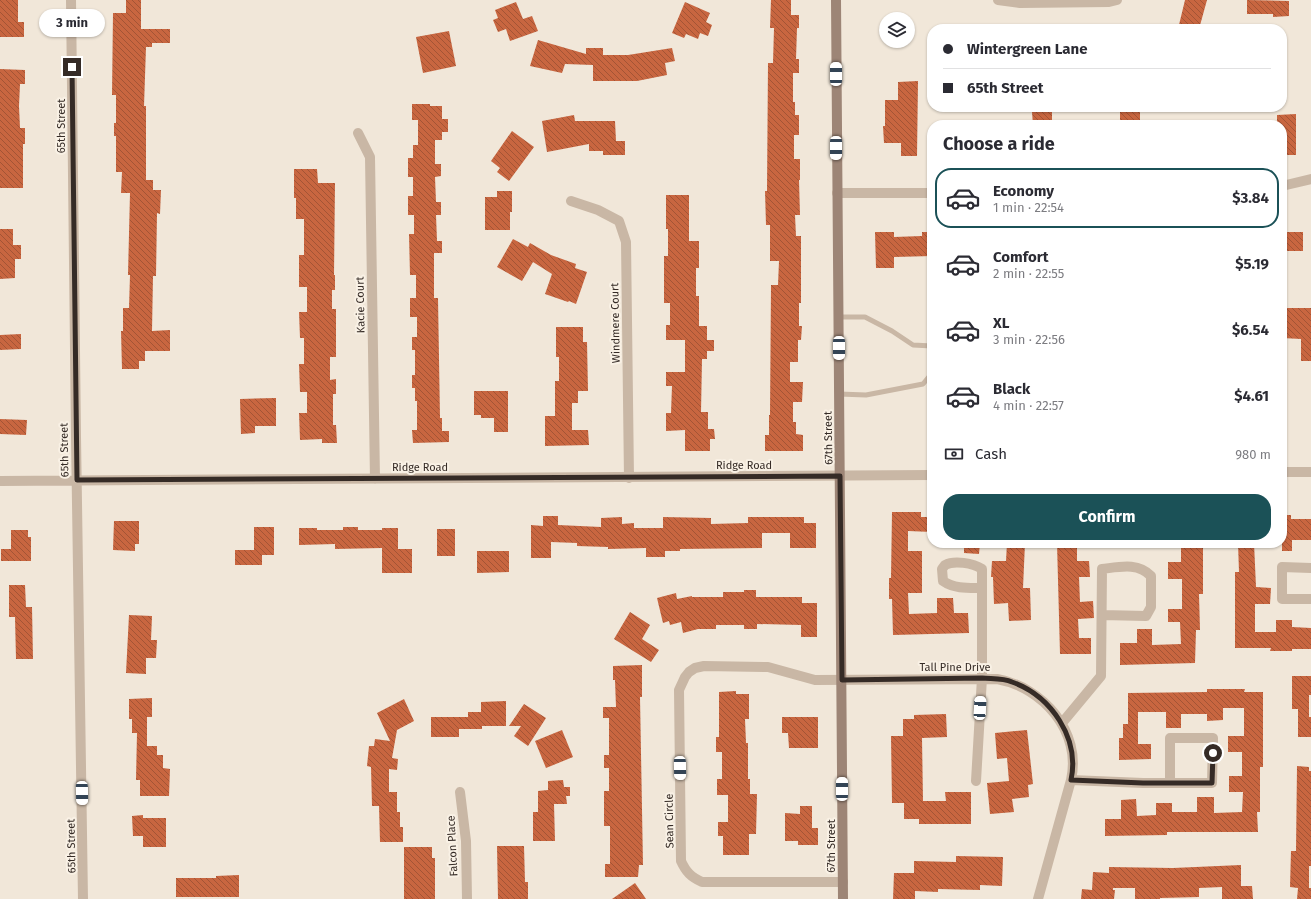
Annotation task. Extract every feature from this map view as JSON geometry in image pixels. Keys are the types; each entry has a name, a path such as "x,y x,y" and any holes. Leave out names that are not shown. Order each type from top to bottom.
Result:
{"street":[{"name":"65th Street","path":"71,0 84,899"},
{"name":"67th Street","path":"836,0 843,899"},
{"path":"998,0 1020,3 1109,2 1118,0"},
{"name":"Kacie Court","path":"358,132 370,157 375,479"},
{"path":"1287,185 1311,179"},
{"path":"837,193 927,193"},
{"name":"Windmere Court","path":"571,201 598,210 618,221 626,242 629,478"},
{"path":"1287,472 1311,472"},
{"name":"Ridge Road","path":"0,481 927,475"},
{"path":"1062,723 1101,676 1102,569 1130,566 1146,571 1151,576 1151,607 1146,616 1102,615"},
{"path":"1311,568 1282,567 1282,599 1311,599"},
{"path":"976,781 982,678 982,588"},
{"name":"Sean Circle","path":"842,680 815,680 768,667 704,666 695,668 689,672 679,690 681,861 690,876 702,882 843,882"},
{"name":"Tall Pine Drive","path":"842,680 997,679 1011,681 1023,687 1050,708 1062,723 1068,738 1072,753 1073,766 1071,780 1038,899"},
{"path":"1071,780 1170,783 1212,783 1213,738 1170,738 1170,783"},
{"name":"Falcon Place","path":"460,792 466,842 466,899"}],"lane":[{"path":"839,317 865,317 892,331 913,345 927,346"},
{"path":"839,394 866,395 923,384 927,379"}],"building":[{"path":"0,0 18,0 18,22 24,22 24,37 0,37"},
{"path":"126,0 141,0 141,29 170,29 170,43 152,43 152,47 146,47 144,106 146,106 146,180 153,180 153,190 161,190 160,214 157,213 156,276 153,276 152,331 170,330 170,351 145,351 145,361 139,361 139,369 122,369 121,331 123,331 123,308 129,308 130,275 128,275 130,193 121,193 122,172 116,172 116,136 114,136 114,123 116,123 116,95 112,95 113,13 126,13"},
{"path":"771,0 791,0 791,15 799,15 796,59 799,59 799,73 793,73 793,102 795,102 795,115 799,115 799,135 794,135 794,159 800,159 800,215 795,215 796,236 801,236 801,303 799,303 799,326 802,326 801,340 798,340 798,362 790,362 790,382 803,382 802,402 793,402 793,422 796,422 796,434 803,435 803,451 765,451 765,435 769,435 770,415 771,285 778,285 779,261 770,261 770,225 766,225 765,191 767,191 768,63 773,63 774,28 770,28"},
{"path":"1185,0 1207,0 1200,24 1179,24"},
{"path":"1247,0 1289,1 1289,16 1273,17 1273,14 1247,14"},
{"path":"516,2 523,19 532,16 538,31 510,41 506,29 498,32 493,20 498,18 495,10"},
{"path":"685,2 710,13 706,22 712,25 708,36 700,33 698,39 686,34 684,38 672,33"},
{"path":"449,31 456,66 423,73 416,37"},
{"path":"538,40 586,54 586,48 603,48 603,55 628,55 672,48 675,61 665,63 667,75 637,81 593,81 593,65 565,64 562,73 530,66"},
{"path":"0,69 25,70 25,84 20,84 19,106 20,128 25,128 25,144 23,144 23,188 0,188"},
{"path":"918,81 917,156 901,156 901,143 884,143 883,126 885,126 885,100 898,100 898,82"},
{"path":"412,104 442,106 442,119 448,119 448,132 442,132 442,140 435,140 435,164 441,164 441,176 435,177 436,202 441,202 441,215 436,215 437,241 442,241 442,253 434,253 434,298 438,298 440,418 442,418 442,431 449,431 449,442 413,443 412,430 417,430 417,401 415,401 415,388 412,388 412,375 415,375 415,350 412,350 412,337 417,337 417,317 410,317 410,298 416,298 416,275 410,275 409,234 414,234 414,215 408,215 408,196 413,196 413,177 408,177 408,158 413,158 413,145 418,145 418,120 412,120"},
{"path":"1032,112 1052,112 1052,120 1033,120"},
{"path":"1120,112 1140,112 1140,120 1120,120"},
{"path":"1296,114 1296,155 1287,155 1287,120 1277,120 1277,115"},
{"path":"574,115 575,121 615,121 616,141 625,141 625,155 603,155 603,151 589,151 589,144 547,152 542,121"},
{"path":"512,131 534,147 509,181 497,172 500,168 491,161"},
{"path":"294,169 317,169 318,183 335,183 335,290 332,290 332,309 336,309 336,357 330,357 330,380 336,379 336,394 333,394 333,425 336,425 337,443 322,443 322,439 300,440 299,413 307,413 307,392 300,392 299,364 304,364 304,338 300,338 299,312 307,312 307,287 299,287 299,255 304,255 304,219 296,219"},
{"path":"497,191 512,191 510,230 485,230 485,197 497,197"},
{"path":"666,195 689,195 689,241 699,241 699,268 696,268 696,296 699,296 699,326 707,326 707,340 714,340 714,351 707,351 707,359 702,359 701,412 708,412 708,429 714,429 715,439 710,439 710,451 685,451 685,430 666,431 666,413 671,413 672,386 666,386 666,372 685,372 685,340 666,340 666,325 670,325 670,303 664,303 664,256 668,256"},
{"path":"0,229 13,229 13,245 21,245 21,259 15,259 15,278 0,279"},
{"path":"875,232 894,232 894,237 922,236 922,232 927,232 927,256 894,257 894,268 876,268"},
{"path":"1287,232 1303,232 1303,251 1287,251"},
{"path":"513,239 528,247 530,243 551,255 576,264 575,268 587,272 576,304 545,294 552,274 533,262 522,281 497,267"},
{"path":"1287,308 1311,308 1311,361 1301,361 1301,339 1287,338"},
{"path":"556,327 583,327 583,342 587,342 588,391 578,391 578,403 572,403 572,430 588,430 589,445 545,446 545,416 555,416 555,381 559,381 559,357 556,357"},
{"path":"21,334 21,349 0,350 0,335"},
{"path":"474,391 508,391 508,432 494,432 494,418 481,418 481,415 474,415"},
{"path":"276,398 276,426 255,426 255,433 241,434 240,399"},
{"path":"0,419 27,420 26,435 0,434"},
{"path":"892,512 921,512 921,517 927,517 927,532 908,531 908,551 922,551 922,593 908,593 909,614 937,613 937,598 953,598 954,613 968,613 969,633 893,635 892,599 889,599 889,578 891,578"},
{"path":"1287,515 1291,515 1291,519 1311,519 1311,540 1292,540 1292,551 1282,551 1282,548 1287,548"},
{"path":"543,516 558,516 558,525 601,527 601,518 622,517 622,524 634,523 634,528 663,528 663,517 711,518 711,524 748,523 748,517 804,517 804,523 816,523 816,548 790,548 790,533 762,533 762,548 680,549 680,551 665,551 665,557 646,557 646,548 608,549 608,547 577,546 577,543 551,542 551,558 531,558 531,525 543,526"},
{"path":"114,521 139,521 139,544 135,544 135,551 113,550"},
{"path":"254,527 274,527 274,555 262,555 262,565 235,565 235,550 254,550"},
{"path":"343,527 358,527 358,530 398,528 398,549 412,549 412,573 382,573 382,548 335,549 335,544 299,545 299,528 343,530"},
{"path":"437,529 455,529 455,556 437,556"},
{"path":"11,530 28,530 28,537 31,537 31,561 1,561 1,549 11,549"},
{"path":"964,548 980,548 979,554 964,553"},
{"path":"1007,548 1025,548 1023,588 1030,588 1031,620 1009,621 1008,603 994,604 993,577 991,577 992,561 1006,561"},
{"path":"1057,548 1077,548 1077,561 1089,561 1090,577 1079,577 1080,602 1093,601 1094,618 1078,619 1079,638 1091,638 1091,654 1060,654"},
{"path":"1181,548 1203,548 1203,594 1199,594 1200,630 1196,630 1195,663 1120,665 1120,643 1137,643 1137,629 1152,629 1152,645 1181,644 1180,622 1168,622 1168,609 1182,609 1182,579 1168,579 1168,562 1181,562"},
{"path":"1238,548 1254,548 1256,587 1271,588 1270,604 1255,604 1255,632 1276,632 1276,620 1292,620 1292,627 1311,628 1311,649 1270,651 1271,648 1235,648 1235,572 1239,572"},
{"path":"477,551 509,551 509,572 477,573"},
{"path":"9,585 25,585 26,607 32,607 33,659 16,659 15,617 9,617"},
{"path":"744,590 756,590 756,597 802,597 802,603 817,603 817,637 801,637 801,625 757,624 757,629 744,629 744,625 716,625 716,629 698,629 683,633 681,622 670,625 669,621 663,623 657,598 676,593 677,599 692,596 723,597 723,592 744,592"},
{"path":"630,612 650,625 642,639 659,650 651,662 614,639"},
{"path":"129,615 152,616 151,640 157,640 156,658 146,658 146,674 126,673"},
{"path":"642,665 642,697 640,697 643,865 639,865 638,877 605,877 605,864 610,864 610,826 604,826 604,791 609,791 609,768 604,768 604,755 609,755 609,718 603,718 603,707 616,707 613,666"},
{"path":"1292,676 1311,676 1309,717 1311,717 1311,737 1298,737 1298,709 1292,709"},
{"path":"1207,689 1245,689 1244,692 1263,692 1263,767 1260,767 1260,812 1257,812 1258,832 1167,832 1167,835 1105,836 1105,819 1121,819 1121,800 1136,799 1137,816 1156,815 1156,803 1172,803 1172,812 1197,812 1197,797 1214,797 1214,813 1242,812 1243,792 1229,792 1229,776 1242,776 1242,752 1228,752 1228,736 1244,736 1244,708 1223,708 1223,720 1207,721 1207,714 1181,714 1181,728 1166,728 1166,712 1138,712 1138,744 1151,744 1151,759 1119,760 1119,738 1123,738 1123,724 1128,724 1128,693 1207,692"},
{"path":"736,691 736,694 749,694 749,719 745,719 746,743 748,743 748,779 750,779 750,794 757,794 756,834 749,834 749,855 723,855 723,836 718,836 718,822 728,822 728,795 717,795 717,779 722,779 722,752 716,752 716,737 719,737 719,692"},
{"path":"152,698 152,717 147,717 147,746 157,746 157,755 163,755 163,768 170,769 169,796 140,796 140,780 136,780 137,733 132,733 132,719 129,719 129,699"},
{"path":"404,699 414,721 397,730 392,758 398,759 397,770 389,769 389,792 397,792 397,812 400,812 400,827 403,827 403,842 380,842 379,806 372,806 371,767 367,766 369,746 374,746 375,739 390,741 377,713"},
{"path":"506,701 506,726 482,726 482,729 459,729 459,737 431,737 431,717 468,717 468,712 481,712 481,702"},
{"path":"524,704 546,718 528,746 514,736 521,726 509,726"},
{"path":"946,714 947,737 922,738 923,801 946,801 945,792 971,792 971,824 919,824 919,819 904,819 904,803 892,803 891,736 903,736 903,719 914,719 914,715"},
{"path":"782,717 818,717 818,748 789,748 788,733 782,733"},
{"path":"562,730 573,757 546,768 535,741"},
{"path":"1027,730 1033,784 1028,785 1029,797 1012,799 1014,812 990,814 987,783 1009,781 1007,758 997,759 995,733"},
{"path":"1297,766 1309,767 1309,771 1311,771 1311,866 1309,866 1309,888 1311,888 1311,899 1297,899 1298,888 1290,887 1291,851 1296,851"},
{"path":"563,780 564,787 570,787 570,796 566,796 567,804 554,804 555,841 533,841 533,812 538,812 538,791 548,790 548,781"},
{"path":"800,806 812,806 812,828 818,828 818,845 798,845 798,841 785,841 785,813 800,814"},
{"path":"143,815 143,818 166,818 166,847 143,847 143,836 133,836 132,816"},
{"path":"497,846 524,846 525,882 528,882 528,899 498,899"},
{"path":"404,847 432,847 432,858 435,858 435,899 404,899"},
{"path":"956,856 1003,857 1002,886 980,885 980,890 938,889 938,892 915,891 915,899 893,899 894,873 914,873 914,861 956,862"},
{"path":"1241,865 1241,886 1252,886 1253,899 1222,899 1222,887 1199,888 1199,897 1160,899 1135,899 1135,888 1113,888 1113,890 1115,890 1114,899 1081,899 1082,889 1092,890 1093,872 1109,873 1109,867 1173,868"},
{"path":"239,875 239,897 176,897 176,878 216,878 216,876"},
{"path":"635,883 646,899 612,899"}],"route":[{"path":"72,67 77,480 347,480 840,476 842,680 982,678 1011,681 1035,695 1050,708 1062,723 1072,753 1073,766 1071,780 1143,783 1212,783 1213,753"}]}
